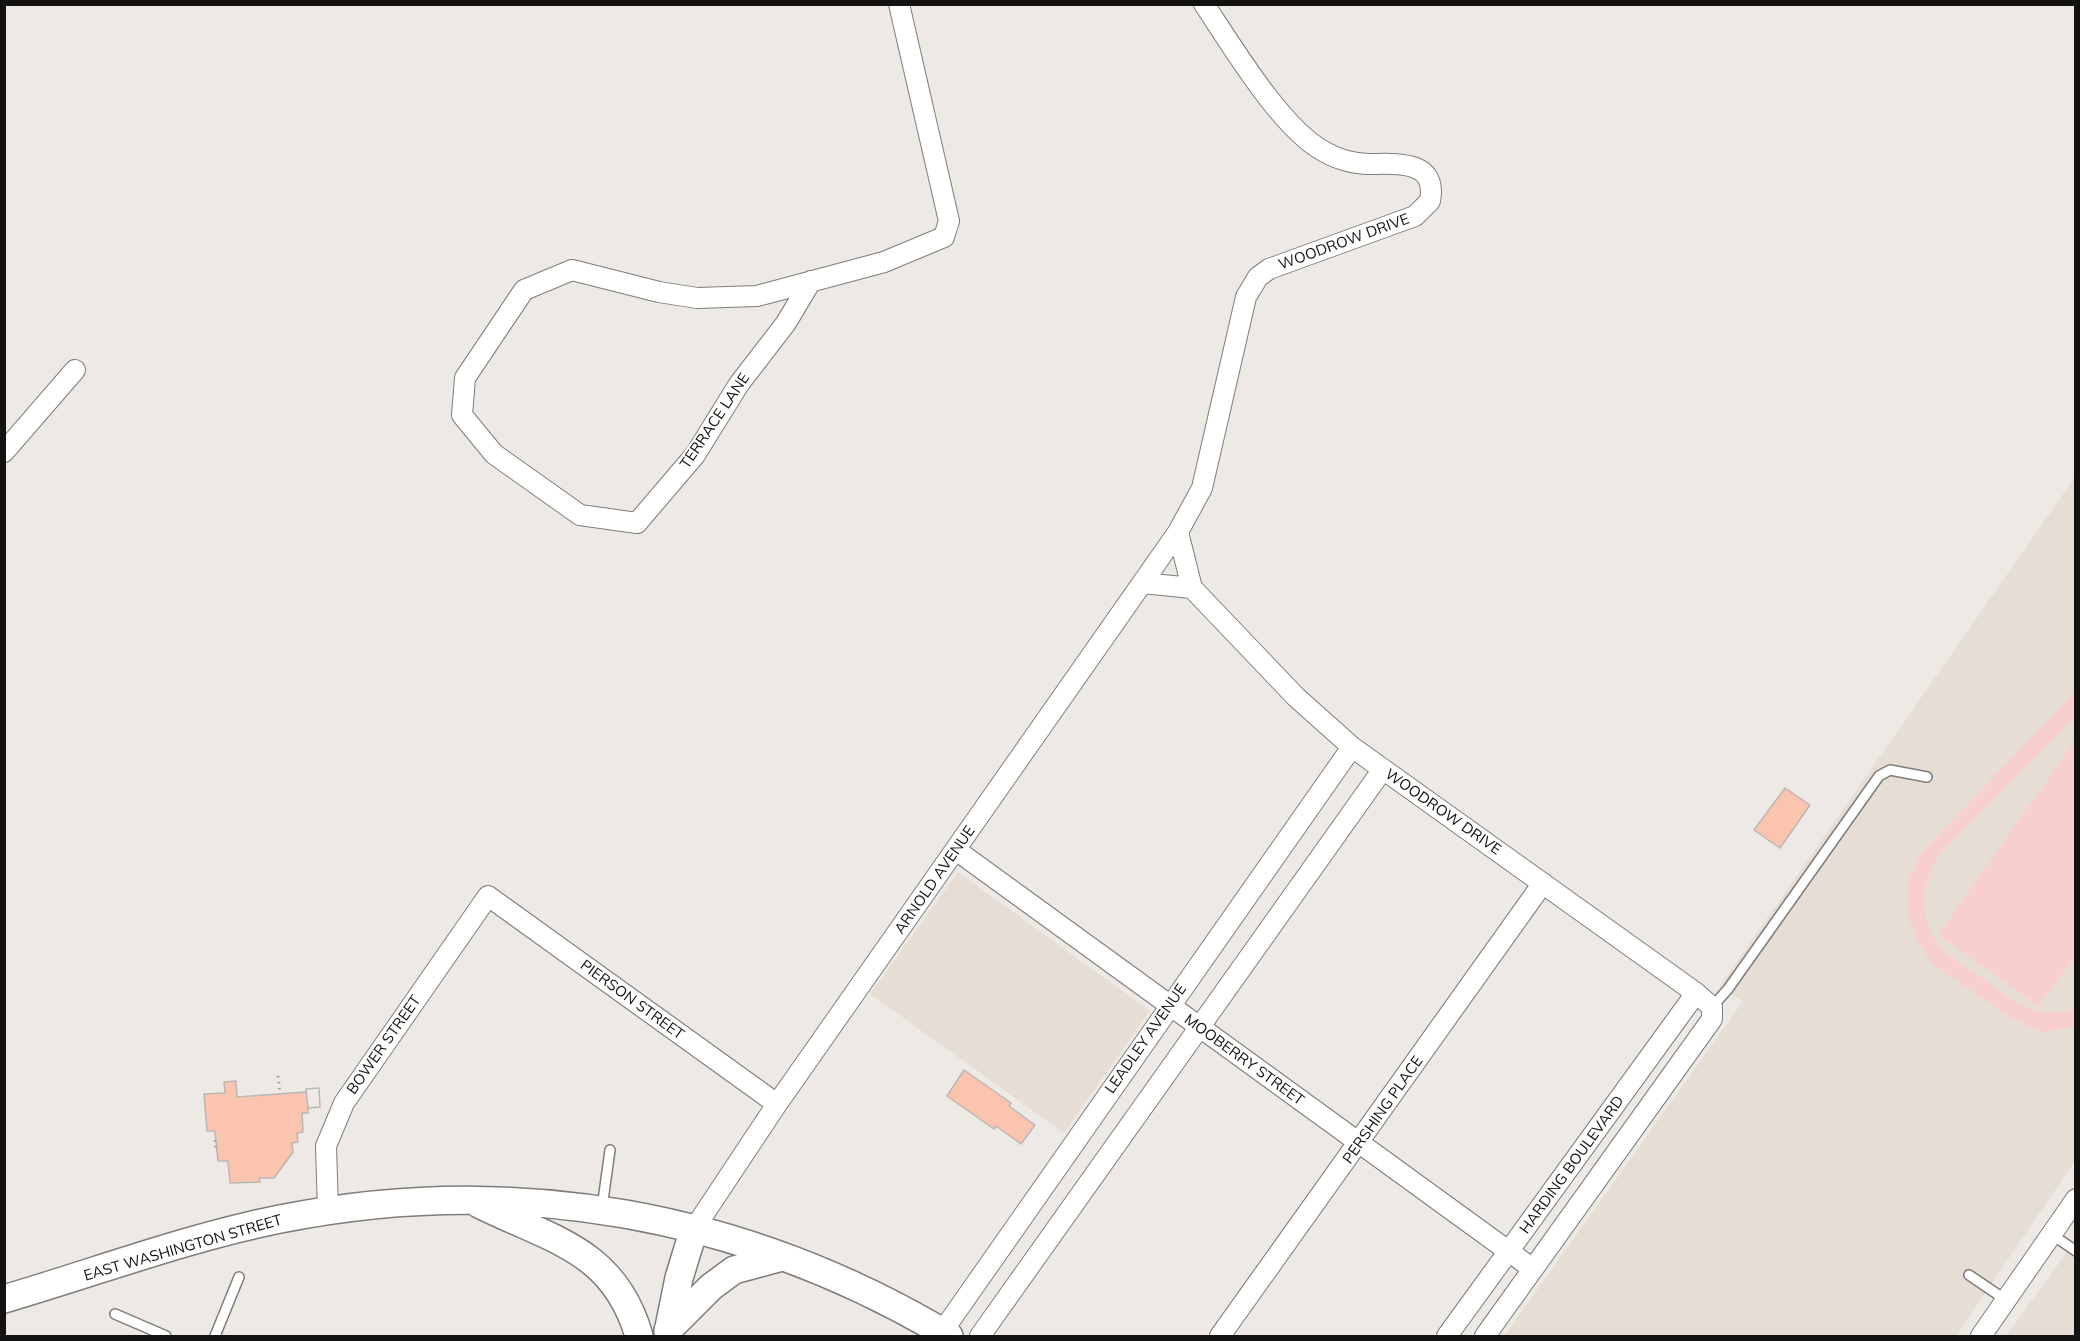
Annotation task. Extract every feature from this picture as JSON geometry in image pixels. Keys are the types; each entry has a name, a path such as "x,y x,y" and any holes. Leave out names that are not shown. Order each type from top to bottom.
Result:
{"main road":[{"name":"EAST WASHINGTON STREET","path":"4,1299 200,1240 278,1220 388,1204 473,1201 602,1208 662,1219 786,1256 853,1285 945,1334"},
{"path":"473,1201 571,1245 587,1256 622,1294 639,1336"},
{"path":"668,1333 679,1278 694,1229"},
{"path":"668,1333 711,1287 734,1270 786,1256"}],"street":[{"name":"TERRACE LANE","path":"811,281 786,323 739,384 696,455 637,523 580,515 494,454 462,415 465,378 524,290 572,270 659,292 697,298 758,296 811,281 884,262 935,243 944,237 949,227 899,4"},
{"name":"WOODROW DRIVE","path":"1204,4 1254,76 1301,136 1334,157 1367,164 1404,163 1416,168 1426,178 1431,197 1427,206 1416,216 1303,255 1269,269 1253,283 1246,297 1202,488 1178,532 1192,588 1296,697 1352,747 1696,993 1712,1010"},
{"path":"4,452 75,370"},
{"name":"ARNOLD AVENUE","path":"694,1229 777,1104 1178,532"},
{"path":"1143,583 1192,588"},
{"name":"LEADLEY AVENUE","path":"945,1334 1169,1005 1352,747"},
{"path":"980,1336 1383,769"},
{"name":"MOOBERRY STREET","path":"956,850 1533,1269"},
{"name":"PERSHING PLACE","path":"1220,1336 1544,883"},
{"name":"PIERSON STREET","path":"488,896 777,1104"},
{"name":"BOWER STREET","path":"328,1211 326,1146 344,1103 488,896"},
{"name":"HARDING BOULEVARD","path":"1447,1336 1696,993"},
{"name":"HARDING BOULEVARD","path":"1485,1336 1712,1020 1712,1010"},
{"path":"1981,1336 2076,1199"}],"lane":[{"path":"1712,1010 1880,776 1890,770 1928,777"},
{"path":"602,1208 610,1150"},
{"path":"2051,1234 2076,1251"},
{"path":"1969,1275 2006,1300"},
{"path":"214,1336 239,1277"},
{"path":"115,1314 166,1336"}],"path":[{"path":"278,1076 280,1094"},
{"path":"215,1140 216,1151"}],"shaded area":[{"path":"2075,477 2075,1161 1956,1336 1504,1336 1743,1001 1719,987"},
{"path":"2075,692 2075,717 1941,853 1929,876 1926,889 1926,915 1929,928 1947,954 2025,1007 2048,1012 2075,1009 2075,1027 2043,1032 2014,1020 1931,963 1915,937 1907,914 1908,879 1921,853"},
{"path":"2075,740 2075,956 2039,1006 1938,935"},
{"path":"958,872 1150,1011 1064,1133 870,994"},
{"path":"2075,1241 2075,1336 2006,1336"}],"building":[{"path":"1785,788 1810,805 1780,848 1754,830"},
{"path":"964,1070 1011,1103 1009,1106 1035,1125 1021,1144 996,1126 994,1129 947,1096"},
{"path":"236,1081 237,1097 306,1092 306,1089 319,1088 320,1107 308,1108 308,1113 302,1113 303,1132 297,1133 298,1142 292,1143 293,1152 274,1178 259,1178 260,1182 230,1183 228,1161 218,1161 215,1131 207,1131 204,1094 225,1093 224,1082"},
{"path":"319,1088 320,1107 308,1108 306,1089"}]}
